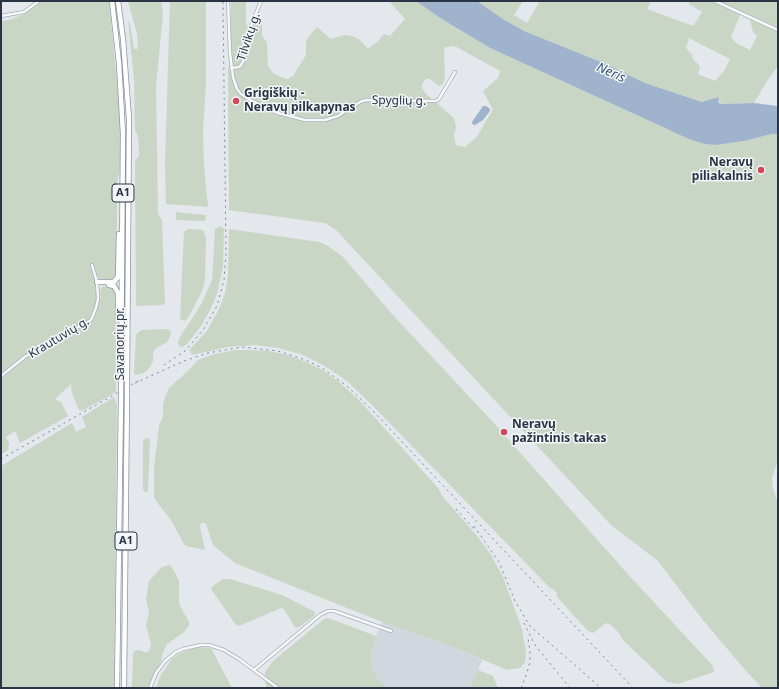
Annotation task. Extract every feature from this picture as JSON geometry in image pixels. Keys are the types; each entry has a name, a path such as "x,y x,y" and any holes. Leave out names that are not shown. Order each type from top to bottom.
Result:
{"highway":[{"name":"Savanorių pr.","path":"112,1 119,63 123,134 117,688"},
{"name":"Savanorių pr.","path":"118,1 127,84 130,159 124,688"},
{"path":"97,284 114,282 118,277 123,134"},
{"path":"97,284 114,286 118,293 121,385"}],"street":[{"path":"1,16 24,12 39,1"},
{"name":"Spyglių g.","path":"228,1 231,68 238,89 241,94 250,100 278,113 305,120 325,120 366,100 436,101 455,72"},
{"name":"Tilvikų g.","path":"231,68 242,65 251,26 261,1"},
{"path":"715,1 778,30"},
{"name":"Krautuvių g.","path":"1,376 26,356 91,320 98,299 97,284 92,265"},
{"path":"254,670 320,615 328,611 334,611 391,631"},
{"path":"150,688 156,674 165,661 176,652 201,645 216,647 224,650 239,659 278,688"}],"shaded area":[{"path":"382,622 453,647 482,660 470,688 388,688 384,686 372,668 371,655 376,636"}],"green space":[{"path":"41,1 109,1 120,111 120,167 117,184 117,273 113,280 100,280 97,275 94,275 94,278 97,299 101,299 100,290 103,286 113,287 117,293 116,392 82,411 79,410 72,393 71,384 55,399 61,402 68,416 20,443 15,431 6,437 9,443 8,450 1,454 1,21 9,20 22,15"},
{"path":"128,1 161,1 163,14 156,86 158,214 162,220 165,303 162,305 136,306 135,161 139,155 138,136 135,130 134,79 128,21 130,24 134,49 138,49 137,34"},
{"path":"170,1 206,1 206,85 203,130 204,165 208,207 166,204 165,163"},
{"path":"231,1 246,1 246,24 249,27 258,22 262,22 262,35 267,43 268,66 273,73 288,79 293,76 306,55 306,40 317,27 331,39 345,35 352,36 360,40 368,49 384,34 390,36 405,19 389,1 416,1 440,18 490,48 667,129 716,145 778,134 778,460 772,478 773,488 778,503 778,688 762,688 702,619 658,561 611,525 336,230 325,223 229,210 228,72 231,54","holes":["452,46 457,47 500,71 498,78 483,91 492,108 492,111 476,138 465,147 456,145 454,135 456,127 454,118 426,94 422,88 422,84 426,79 430,79 439,86 443,84 445,76 444,48"]},
{"path":"477,1 523,1 514,15 527,23 540,1 651,1 647,9 693,26 702,12 689,4 689,1 778,1 778,66 754,103 721,104 717,97 702,102 645,83 606,64 524,31","holes":["740,15 750,20 753,32 757,36 750,50 736,43 731,37","689,38 730,59 724,71 715,81 698,74 700,66 692,58 693,56 686,48"]},
{"path":"176,212 206,215 205,221 176,220"},
{"path":"220,226 224,229 223,267 217,294 201,326 187,344 182,347 179,346 178,342 180,337 202,303 212,280 215,229"},
{"path":"189,229 203,230 206,237 205,279 203,289 185,321 180,318 184,232"},
{"path":"229,229 319,242 328,246 343,257 392,314 492,421 625,571 713,666 714,672 678,684 667,682 623,640 619,633 611,625 606,623 593,633 588,631 557,597 557,593 550,588 373,406 347,381 323,365 303,355 279,348 255,345 228,347 192,355 189,350 207,331 219,309 225,293 228,275"},
{"path":"168,329 171,332 170,337 167,342 156,348 153,353 153,361 150,367 144,373 134,374 136,335 138,332 142,330"},
{"path":"235,350 269,351 288,355 324,371 338,381 359,400 438,488 443,497 478,537 491,555 503,577 522,629 526,653 525,662 520,668 507,670 453,647 382,622 235,563 213,545 206,524 204,523 201,523 200,527 205,550 186,546 184,544 171,520 156,501 154,496 154,468 159,425 163,417 165,397 169,388 198,360 215,354"},
{"path":"114,397 117,405 114,688 1,688 1,466 72,423 76,432 86,427 82,417"},
{"path":"146,438 150,439 148,492 145,492 143,489 143,441"},
{"path":"168,565 171,566 179,580 179,602 189,622 189,626 183,633 167,644 162,655 161,662 148,688 132,688 133,653 139,650 146,653 149,651 151,645 146,625 149,613 146,599 149,581 162,567"},
{"path":"223,579 230,579 282,595 315,612 315,615 296,628 284,609 281,608 239,626 236,625 211,589"},
{"path":"328,618 376,636 371,655 372,668 380,682 388,688 267,688 265,682 265,672 273,661 324,619"},
{"path":"201,647 211,648 232,688 156,688 161,675 172,659 178,654"},
{"path":"478,670 493,676 498,688 470,688"}],"water":[{"name":"Neris","path":"416,1 477,1 524,31 606,64 645,83 702,102 718,97 719,103 721,104 754,103 778,106 778,134 716,145 705,144 689,139 490,48 440,18"},
{"path":"483,106 486,106 490,109 490,111 483,120 473,125 472,122"}],"railway":[{"path":"164,365 185,351 203,330 217,306 224,280 226,253 223,1"},
{"path":"135,383 184,361 208,353 242,347 278,351 306,360 322,368 347,386 375,413 633,688"},
{"path":"1,459 140,380"},
{"path":"456,509 476,531"},
{"path":"474,526 499,562 515,601 530,626 601,688"},
{"path":"524,623 535,645 570,688"},
{"path":"521,688 530,661 528,638"}],"place":[{"name":"Grigiškių - Neravų pilkapynas","path":"236,101"},
{"name":"Neravų piliakalnis","path":"761,170"},
{"name":"Neravų pažintinis takas","path":"504,432"}]}
